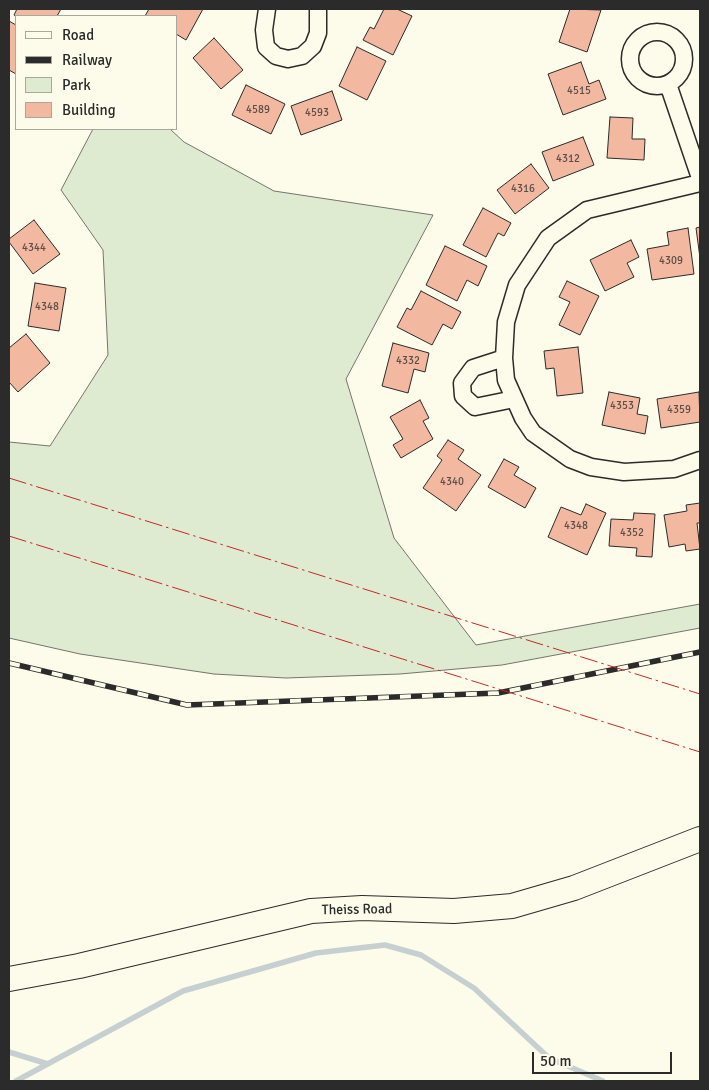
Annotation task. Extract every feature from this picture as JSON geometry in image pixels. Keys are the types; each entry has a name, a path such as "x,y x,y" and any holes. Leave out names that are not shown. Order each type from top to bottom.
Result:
{"street":[{"path":"267,9 264,30 266,47 276,56 288,59 302,56 313,46 318,33 318,9"},
{"path":"668,84 700,178"},
{"path":"700,184 588,210 548,238 517,285 506,322 504,358 506,380 514,399 533,433 553,449 591,467 624,472 674,469 700,460"},
{"path":"504,358 473,368 462,383 463,396 475,407 514,399"},
{"name":"Theiss Road","path":"9,979 79,966 311,911 362,908 454,911 512,906 574,888 700,839"}],"green space":[{"path":"92,130 171,130 184,142 274,191 433,215 346,379 394,538 476,645 700,604 700,628 502,665 400,674 286,678 214,674 80,654 9,638 9,442 50,446 108,355 103,250 61,190"}],"building":[{"path":"17,9 61,9 58,15 14,15"},
{"path":"149,9 203,9 186,40 178,35 178,15 146,15"},
{"path":"384,9 397,9 412,16 393,55 363,40 370,27 374,29"},
{"path":"570,9 601,10 587,52 559,42"},
{"path":"9,21 15,24 15,73 9,70"},
{"path":"214,38 243,70 221,89 193,58"},
{"path":"357,47 386,61 367,100 339,86"},
{"path":"581,62 589,84 599,80 606,99 563,115 548,74"},
{"path":"246,85 285,104 271,134 232,115"},
{"path":"332,91 342,120 301,135 291,106"},
{"path":"610,117 633,118 632,139 645,139 644,160 607,158"},
{"path":"583,137 594,165 553,181 542,152"},
{"path":"531,164 549,188 515,214 497,190"},
{"path":"483,208 511,223 504,236 498,233 486,257 463,245"},
{"path":"34,220 60,254 33,274 9,242 9,239"},
{"path":"700,227 700,258 696,228"},
{"path":"688,228 694,274 652,280 647,249 669,245 667,232"},
{"path":"631,240 639,257 627,263 634,277 605,291 590,260"},
{"path":"445,246 487,266 478,286 467,280 457,301 426,285"},
{"path":"567,281 599,296 580,335 559,325 570,302 559,297"},
{"path":"35,283 66,288 59,331 28,326"},
{"path":"421,291 461,312 452,329 443,324 432,345 397,327 407,308 411,310"},
{"path":"26,334 50,363 18,392 9,382 9,348"},
{"path":"393,343 429,353 425,372 414,369 408,393 382,386"},
{"path":"578,347 583,393 557,396 554,368 546,369 544,351"},
{"path":"609,392 640,398 637,414 648,416 645,434 602,425"},
{"path":"699,392 700,422 661,428 657,399"},
{"path":"420,400 429,418 423,421 433,439 401,458 393,445 403,439 390,417"},
{"path":"448,440 464,450 458,459 481,475 456,511 423,488 442,460 437,456"},
{"path":"504,459 519,467 514,475 536,488 525,508 488,487"},
{"path":"700,503 700,523 697,523 700,549 686,551 685,544 669,547 664,515 687,511 686,505"},
{"path":"586,504 606,513 587,555 548,537 561,507 581,515"},
{"path":"634,513 655,514 652,557 636,556 637,548 609,546 611,519 633,520"}],"waterway":[{"path":"16,1081 183,991 316,953 385,945 421,955 474,988 549,1058 603,1081"},
{"path":"9,1052 48,1064"}],"railway":[{"path":"9,663 187,705 498,693 700,652"}],"power":[{"path":"9,478 700,694"},
{"path":"9,536 700,752"}]}
